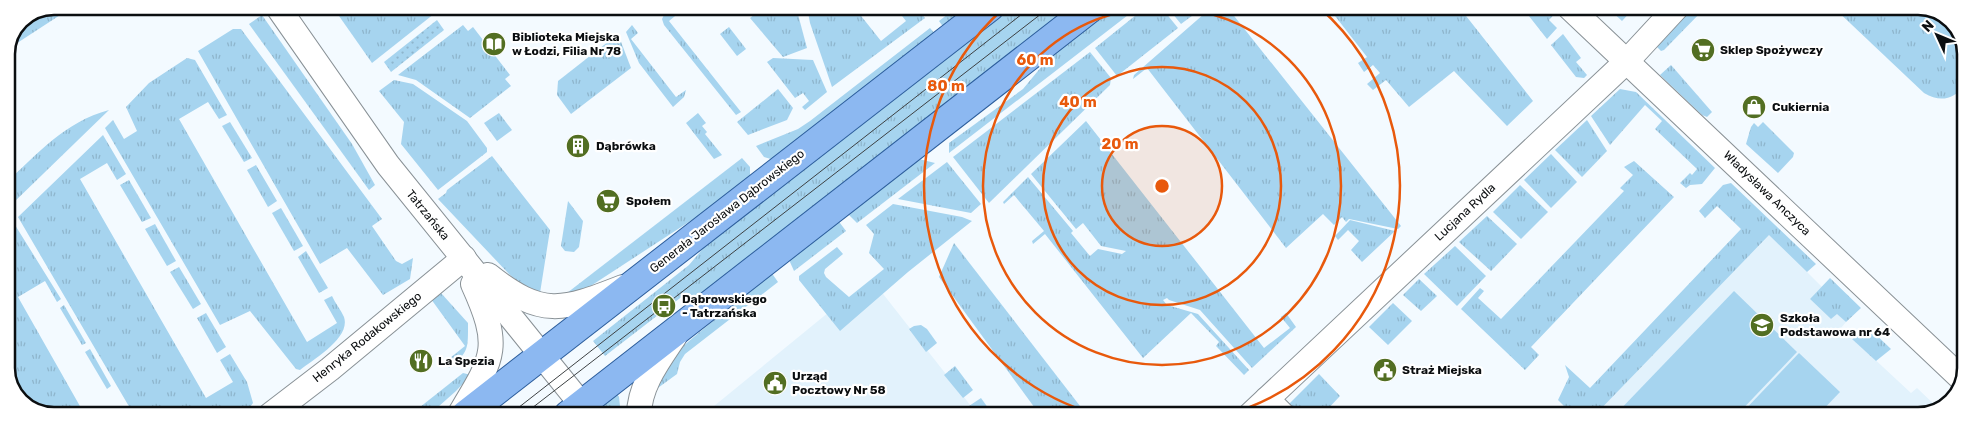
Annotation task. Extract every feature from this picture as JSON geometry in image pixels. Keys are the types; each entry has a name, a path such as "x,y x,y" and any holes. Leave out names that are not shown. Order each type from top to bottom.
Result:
{"main road":[{"name":"Generała Jarosława Dąbrowskiego","path":"475,407 980,15"},
{"path":"586,407 681,327 1082,15"}],"street":[{"name":"Tatrzańska","path":"283,15 388,166 542,356 577,407"},
{"name":"Władysława Anczyca","path":"1578,15 1956,374"},
{"name":"Lucjana Rydla","path":"1275,407 1627,61 1670,15"},
{"path":"464,258 514,295 541,305 578,304 636,282"},
{"path":"464,258 469,275 486,313 491,342 486,370 464,407"},
{"name":"Henryka Rodakowskiego","path":"280,407 330,369 374,330 464,258"},
{"path":"640,407 643,393 652,371 681,327"}],"shaded area":[{"name":"Szkoła Podstawowa nr 64","path":"1769,234 1822,287 1810,299 1831,319 1837,313 1846,322 1841,328 1911,393 1917,388 1933,404 1923,407 1603,407"},
{"path":"880,290 972,407 713,407 829,312"}],"green space":[{"path":"60,15 17,43 26,26 32,22 47,16"},
{"path":"262,15 352,144 375,185 369,190 249,24"},
{"path":"338,15 433,15 372,63"},
{"path":"664,15 676,15 669,21 741,112 736,115 664,25 662,19"},
{"path":"754,15 798,15 807,48 783,57 750,18"},
{"path":"808,15 860,15 881,41 906,21 901,15 923,15 925,18 832,87"},
{"path":"947,15 961,15 944,28 939,21"},
{"path":"998,15 1065,15 692,304 684,295 605,356 593,341 689,265 706,245 737,217"},
{"path":"1100,15 1128,15 949,153 949,143 1023,89 1042,66 1040,61"},
{"path":"1136,15 1167,15 1178,28 1117,76 1095,48"},
{"path":"1174,15 1193,15 1181,24"},
{"path":"1203,15 1233,15 1401,226 1398,229 1349,219 1346,222 1342,217 1334,225 1323,214 1286,248 1147,68 1133,79 1134,75"},
{"path":"1334,15 1465,15 1533,101 1507,126 1454,71 1409,107 1386,80 1373,90 1367,84 1380,73 1373,65 1364,72 1358,63 1367,57"},
{"path":"1528,15 1554,15 1549,20 1557,28 1547,39"},
{"path":"1616,15 1628,15 1622,21"},
{"path":"1684,15 1698,15 1664,50 1661,51 1657,47 1659,42"},
{"path":"1841,15 1918,15 1930,17 1944,25 1956,44 1957,93 1951,97 1941,99 1924,93"},
{"path":"437,20 444,30 391,72 384,62"},
{"path":"463,25 468,31 473,27 510,75 505,79 511,86 470,118 416,80 398,75"},
{"path":"632,25 638,33 631,39 676,97 686,90 684,97 673,107 639,63 626,32"},
{"path":"729,27 746,49 737,56 720,34"},
{"path":"930,28 936,35 774,160 764,157 756,146 798,129 810,121"},
{"path":"233,29 241,29 382,219 372,226 396,261 402,264 413,258 410,279 383,295 347,248 320,264 198,51"},
{"path":"618,34 631,68 571,114 557,95 558,81"},
{"path":"1563,34 1581,58 1576,62 1587,75 1584,78 1576,77 1551,45"},
{"path":"1090,52 1111,78 1110,85 989,203 953,157"},
{"path":"187,58 195,60 227,115 219,119 208,102 179,119 307,342 337,323 324,300 332,296 344,317 345,325 337,340 300,370 296,369 250,311 220,325 105,128 113,120 124,139 137,131 126,107 149,83"},
{"path":"773,58 813,60 827,92 805,110 802,107 809,101 803,93 795,98 767,62"},
{"path":"1671,65 1712,112 1707,117 1702,115 1660,75"},
{"path":"394,80 413,84 467,121 487,148 487,152 438,190 401,144 404,122 379,91"},
{"path":"778,89 793,108 787,120 748,135 737,122"},
{"path":"1620,89 1636,92 1715,168 1702,184 1690,185 1686,188 1680,183 1697,169 1655,129 1662,121 1645,105 1610,145 1591,116"},
{"path":"109,110 15,201 15,175 66,130 93,115"},
{"path":"499,113 512,130 497,141 484,123"},
{"path":"698,113 706,123 702,126 707,132 705,134 722,155 714,159 686,123"},
{"path":"1587,120 1607,151 1582,177 1555,150"},
{"path":"1086,121 1264,348 1290,328 1281,317 1286,313 1296,327 1252,368 1200,310 1167,298 1163,300 1167,305 1198,314 1249,370 1244,375 1216,346 1219,342 1191,313 1143,358 1045,234 1033,244 1032,241 1044,231 1014,195 1004,204 1003,202 1028,177 1073,231 1071,233 1090,256 1098,249 1122,254 1126,251 1101,246 1083,223 1076,229 1031,174"},
{"path":"230,122 252,158 244,162 222,126"},
{"path":"1763,122 1794,153 1793,157 1778,173 1746,144 1754,123 1758,127"},
{"path":"103,135 126,174 117,180 107,163 80,179 206,398 233,382 220,360 230,354 247,382 253,403 250,407 129,407 18,217"},
{"path":"1551,154 1577,182 1551,208 1524,180"},
{"path":"492,156 550,230 540,293 526,288 509,274 438,199"},
{"path":"742,158 750,167 750,177 721,201 583,291 567,293"},
{"path":"915,158 935,163 857,223 846,212"},
{"path":"1634,161 1674,197 1531,347 1539,355 1525,370 1461,309 1480,288 1484,291 1478,298 1501,319 1624,191 1620,188 1633,175 1624,167"},
{"path":"947,162 981,204 971,213 898,199"},
{"path":"256,165 277,201 268,207 247,170"},
{"path":"129,180 151,218 142,222 120,185"},
{"path":"1731,183 1816,264 1807,272 1769,235 1603,407 1565,407 1558,400 1569,377 1565,365 1590,388 1741,229 1717,206 1705,218 1699,211 1723,185"},
{"path":"1520,185 1548,212 1521,239 1493,212"},
{"path":"568,201 583,221 579,247 574,252 565,251 561,246"},
{"path":"893,204 962,217 972,221 908,272 840,331 799,280 799,276 837,247 843,254 825,269 824,273 826,277 849,297 884,269 869,253 874,234 866,225"},
{"path":"281,208 303,246 294,251 272,213"},
{"path":"1487,216 1517,244 1491,271 1459,242"},
{"path":"837,219 846,231 794,271 790,262 791,255"},
{"path":"1350,220 1395,231 1362,262 1351,250 1359,241 1348,230 1338,240 1335,236"},
{"path":"155,224 176,261 167,266 145,229"},
{"path":"15,225 61,299 57,302 45,281 18,297 80,407 42,405 28,397 18,383 15,370"},
{"path":"954,243 1081,407 1034,407 939,277"},
{"path":"1455,246 1486,276 1457,306 1424,274"},
{"path":"306,251 328,288 319,293 298,257"},
{"path":"179,267 201,304 193,309 170,272"},
{"path":"771,272 778,282 685,354 680,362 677,374 651,393 676,352"},
{"path":"1830,278 1861,308 1846,322 1837,314 1831,319 1810,299"},
{"path":"1419,279 1437,296 1421,311 1403,295"},
{"path":"1734,291 1797,352 1745,407 1623,407"},
{"path":"441,293 468,323 468,339 464,354 449,368 445,362 465,346 431,299"},
{"path":"1393,303 1412,321 1388,345 1369,327"},
{"path":"64,305 86,343 82,345 60,308"},
{"path":"206,313 226,347 217,353 197,318"},
{"path":"921,325 927,329 937,343 926,352 909,329"},
{"path":"1870,329 1891,349 1876,361 1852,339"},
{"path":"90,349 111,386 107,389 85,352"},
{"path":"1799,353 1840,392 1826,407 1748,407"},
{"path":"955,366 973,390 963,398 944,375"},
{"path":"463,373 471,375 438,407 420,407"},
{"path":"1319,374 1340,396 1330,407 1286,407"},
{"path":"615,391 619,397 620,407 603,407 602,403"},
{"path":"981,398 987,407 970,407"}],"tram line":[{"path":"519,407 1021,15"},
{"path":"533,407 1040,15"}],"place":[{"name":"Biblioteka Miejska w Łodzi, Filia Nr 78","path":"494,44"},
{"name":"Sklep Spożywczy","path":"1703,50"},
{"name":"Cukiernia","path":"1754,107"},
{"name":"Dąbrówka","path":"578,146"},
{"name":"Społem","path":"608,201"},
{"name":"Dąbrowskiego - Tatrzańska","path":"664,306"},
{"name":"Szkoła Podstawowa nr 64","path":"1762,325"},
{"name":"La Spezia","path":"421,361"},
{"name":"Straż Miejska","path":"1385,370"},
{"name":"Urząd Pocztowy Nr 58","path":"775,383"}]}
